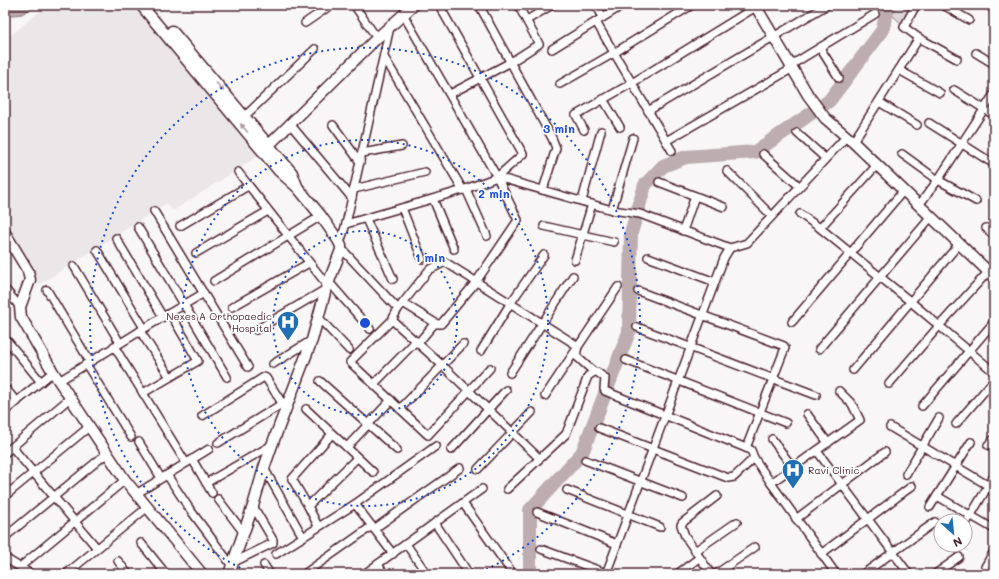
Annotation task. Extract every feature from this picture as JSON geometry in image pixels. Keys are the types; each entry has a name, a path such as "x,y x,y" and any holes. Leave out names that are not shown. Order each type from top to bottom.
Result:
{"street":[{"path":"141,5 265,147 290,170 298,188 321,216 340,245 398,309"},
{"path":"149,5 245,116 265,147"},
{"path":"306,23 331,5"},
{"path":"354,5 377,38"},
{"path":"265,147 377,38 414,5"},
{"path":"346,224 433,199 497,177 523,154 439,5"},
{"path":"480,5 556,148 543,190"},
{"path":"450,94 511,62 539,44 518,5"},
{"path":"527,20 552,5"},
{"path":"596,5 604,17"},
{"path":"552,49 624,5"},
{"path":"560,84 692,5"},
{"path":"584,130 575,115 632,83 757,5 808,95 825,118 877,164 991,274 939,326 889,384"},
{"path":"648,112 827,5"},
{"path":"916,5 904,27 919,38 958,59"},
{"path":"943,5 969,20"},
{"path":"987,5 994,8"},
{"path":"403,14 497,177 518,220 476,282 442,323 435,323 403,303"},
{"path":"666,141 792,67 876,14"},
{"path":"596,22 672,151"},
{"path":"232,567 253,506 285,401 312,340 328,286 340,255 340,245 354,190 390,26"},
{"path":"497,177 612,210 640,214 730,248 747,243 825,158 850,139 879,102 919,38"},
{"path":"820,48 838,78"},
{"path":"245,116 315,49"},
{"path":"976,53 994,64"},
{"path":"384,57 465,189 487,236"},
{"path":"899,70 940,93"},
{"path":"954,90 994,115"},
{"path":"919,205 938,180 994,94"},
{"path":"603,99 620,127"},
{"path":"879,102 917,125"},
{"path":"929,123 994,164"},
{"path":"290,124 352,198"},
{"path":"333,125 360,162"},
{"path":"582,201 601,131"},
{"path":"797,133 825,158"},
{"path":"612,210 633,138"},
{"path":"362,153 402,146"},
{"path":"763,154 799,186"},
{"path":"902,154 938,180 976,202"},
{"path":"820,228 877,164"},
{"path":"726,171 772,216"},
{"path":"238,172 328,286 370,329"},
{"path":"354,190 425,172"},
{"path":"659,182 724,207"},
{"path":"180,226 248,186"},
{"path":"792,322 904,190"},
{"path":"683,231 695,196"},
{"path":"433,199 454,249"},
{"path":"575,260 592,204"},
{"path":"402,208 422,259"},
{"path":"154,211 248,367"},
{"path":"196,253 268,211"},
{"path":"800,214 820,228 911,302 994,372"},
{"path":"214,281 321,216"},
{"path":"819,349 931,217"},
{"path":"366,219 393,279"},
{"path":"544,226 614,242"},
{"path":"138,227 227,377"},
{"path":"986,228 994,236"},
{"path":"5,233 28,271 30,280 20,308 21,317 53,372 124,480 202,574"},
{"path":"116,238 163,317"},
{"path":"853,370 959,244"},
{"path":"541,549 606,573 704,315 724,258 730,248"},
{"path":"97,250 170,377"},
{"path":"481,351 510,304 544,255"},
{"path":"648,257 715,282"},
{"path":"490,368 428,436 350,362 392,320 398,309 429,270 445,262 578,346"},
{"path":"232,307 309,263"},
{"path":"74,266 143,393 212,493"},
{"path":"510,373 573,276"},
{"path":"256,330 328,286"},
{"path":"545,396 618,287"},
{"path":"5,289 20,308"},
{"path":"47,290 131,437"},
{"path":"638,291 783,345 785,348 746,448"},
{"path":"59,381 142,329 204,293"},
{"path":"143,393 199,361 170,313"},
{"path":"318,317 349,350"},
{"path":"392,320 489,409 539,458"},
{"path":"922,406 994,322"},
{"path":"374,384 435,323"},
{"path":"637,327 816,395"},
{"path":"5,338 41,382"},
{"path":"274,364 312,340"},
{"path":"400,409 463,344"},
{"path":"578,346 576,356 595,372 605,378 605,391 751,450 754,458 771,484 836,574"},
{"path":"626,360 786,423"},
{"path":"5,412 53,372"},
{"path":"507,489 566,434 588,376 595,372"},
{"path":"202,416 264,377 285,401"},
{"path":"956,424 994,380"},
{"path":"320,381 397,450"},
{"path":"5,388 17,402"},
{"path":"451,450 506,390"},
{"path":"771,484 860,420 852,404 839,391"},
{"path":"5,453 70,398"},
{"path":"347,447 390,400"},
{"path":"218,443 285,401"},
{"path":"306,409 373,472"},
{"path":"478,469 532,412"},
{"path":"807,414 828,443"},
{"path":"906,474 939,418"},
{"path":"890,426 991,487"},
{"path":"5,496 89,427"},
{"path":"599,428 728,478 734,476 754,458"},
{"path":"318,526 292,479 332,434"},
{"path":"772,439 793,468"},
{"path":"988,445 994,439"},
{"path":"139,442 232,567"},
{"path":"930,507 971,442"},
{"path":"206,483 272,445"},
{"path":"276,554 354,504 436,446"},
{"path":"12,447 97,548"},
{"path":"136,494 209,448"},
{"path":"817,451 841,485 910,574"},
{"path":"796,519 886,452"},
{"path":"5,537 106,454"},
{"path":"308,506 358,458"},
{"path":"585,460 683,498"},
{"path":"264,468 303,537"},
{"path":"304,574 460,468"},
{"path":"972,513 991,487 994,476"},
{"path":"20,567 124,480"},
{"path":"821,554 912,486"},
{"path":"364,574 482,489"},
{"path":"567,490 660,527"},
{"path":"711,574 685,536 681,524 717,496"},
{"path":"937,496 967,513"},
{"path":"218,499 244,533"},
{"path":"463,503 513,574"},
{"path":"354,504 393,554"},
{"path":"232,567 273,542 253,506"},
{"path":"66,574 143,511"},
{"path":"537,512 617,544"},
{"path":"973,516 994,529"},
{"path":"677,574 697,555 737,522"},
{"path":"435,523 469,574"},
{"path":"863,574 933,524"},
{"path":"141,543 166,574"},
{"path":"406,544 427,574"},
{"path":"716,574 755,547"},
{"path":"985,567 994,551"},
{"path":"935,574 959,557"},
{"path":"5,558 31,574"},
{"path":"118,561 128,574"},
{"path":"378,564 384,574"},
{"path":"264,566 270,574"}],"shaded area":[{"path":"5,5 36,5 22,14 5,16"},
{"path":"48,5 132,5 261,154 173,211 167,203 40,284 5,226 5,58 10,54 5,48 5,40"},
{"path":"882,5 912,5 902,24"}],"waterway":[{"path":"530,574 530,510 582,453 629,332 631,233 645,185 663,166 686,157 755,152 829,101 882,31 889,5"}],"place":[{"name":"Nexes A Orthopaedic Hospital","path":"288,342"},
{"name":"Ravi Clinic","path":"793,490"}]}
